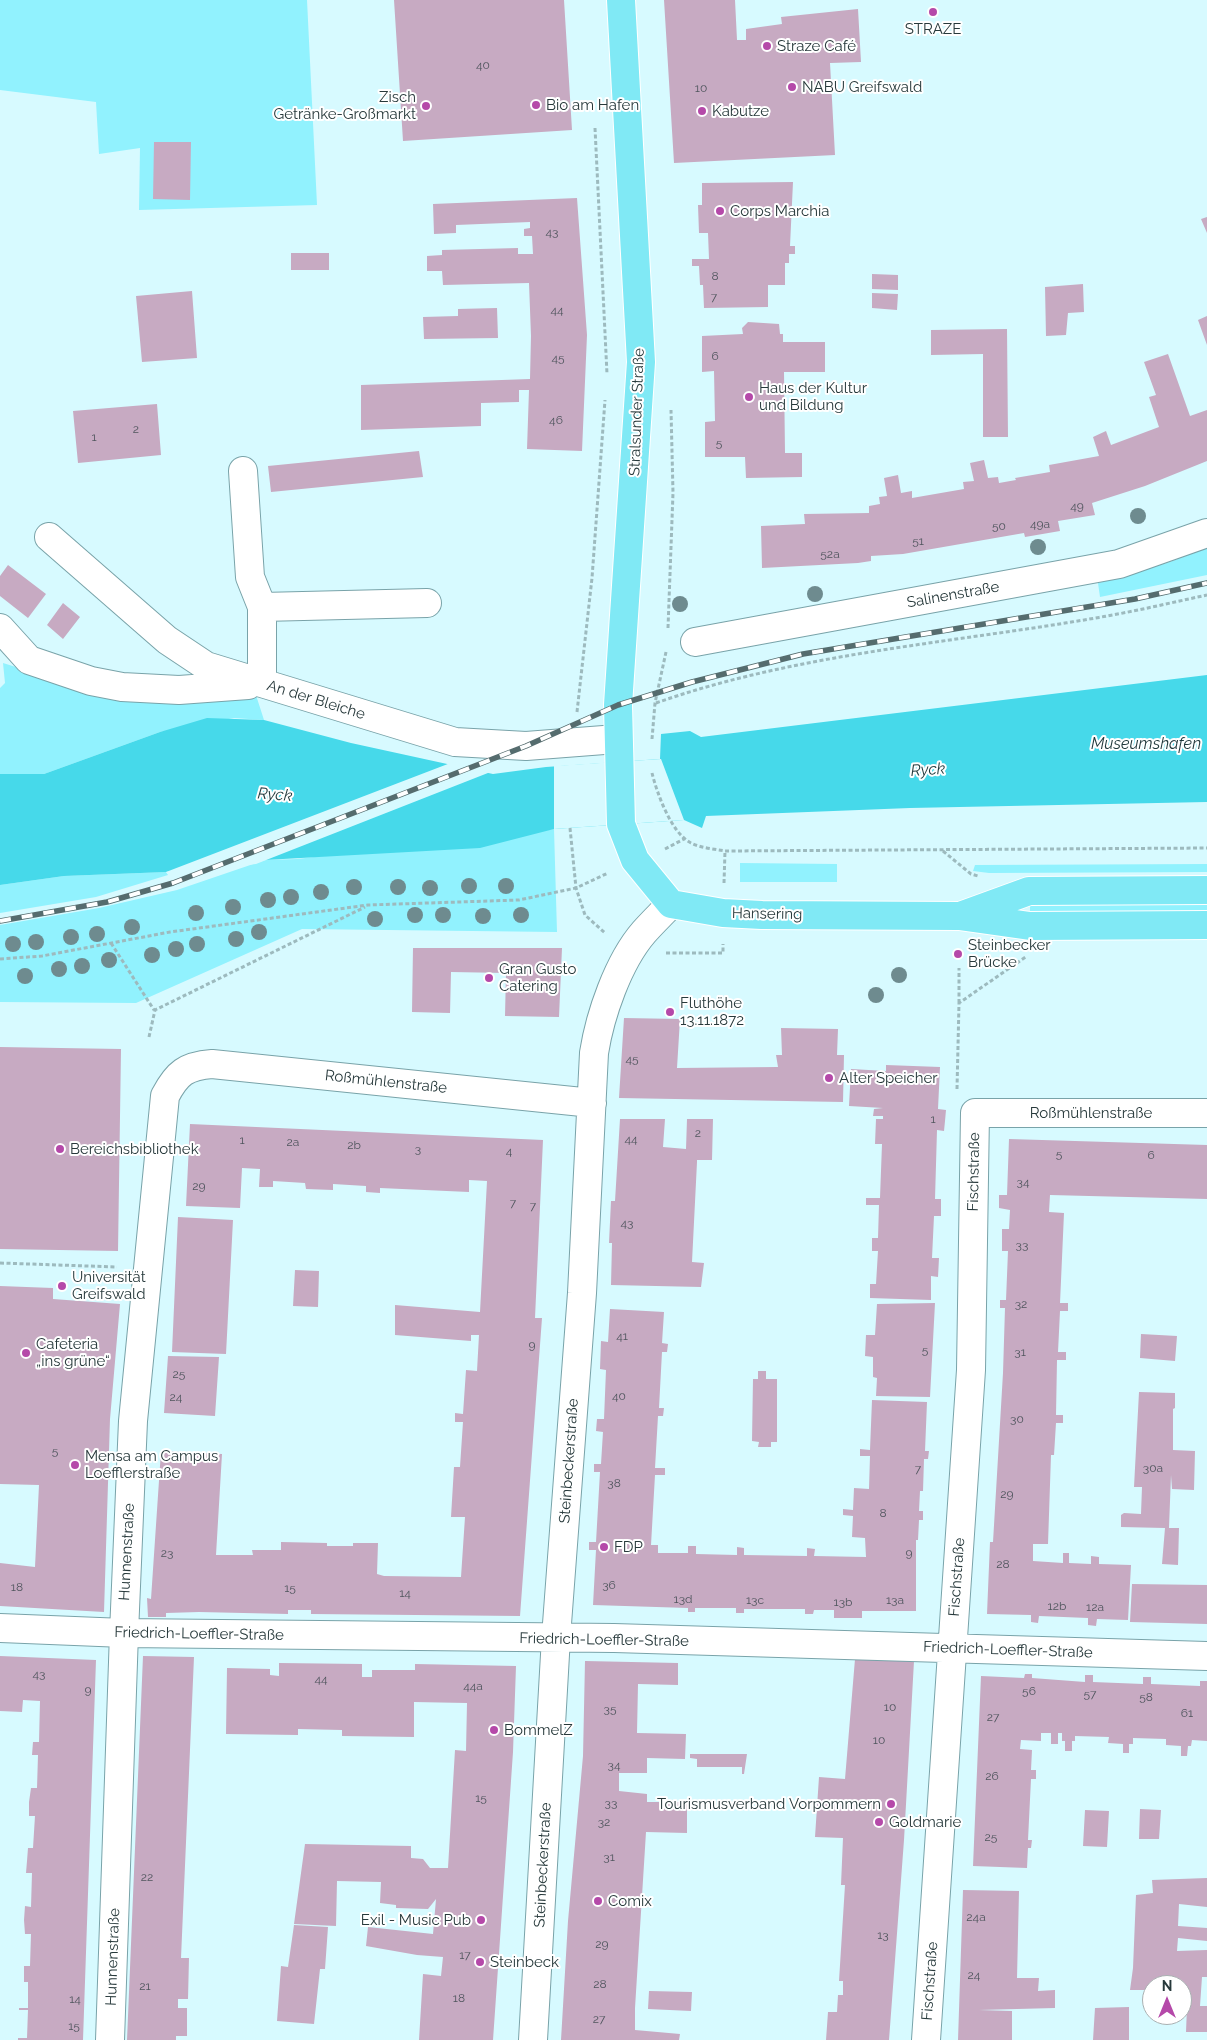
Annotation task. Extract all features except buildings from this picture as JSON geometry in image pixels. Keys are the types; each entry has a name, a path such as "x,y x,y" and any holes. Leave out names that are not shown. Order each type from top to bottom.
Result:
{"main road":[{"name":"Stralsunder Straße","path":"621,0 641,362 618,705 621,824 635,860 671,904"},
{"name":"Hansering","path":"959,916 1029,891 1207,890"},
{"name":"Hansering","path":"671,904 723,913 762,915 959,916 1030,926 1207,925"}],"street":[{"path":"48,537 167,640 206,666 262,683 262,607 250,577 243,471"},
{"name":"Salinenstraße","path":"695,642 1119,564 1207,533"},
{"path":"262,607 427,603"},
{"name":"An der Bleiche","path":"0,628 29,660 91,681 122,687 179,690 262,683 455,742 526,746 573,742 618,751"},
{"name":"Steinbeckerstraße","path":"533,2040 556,1638 582,1293 594,1053 598,1024 607,999 643,933 671,904"},
{"name":"Roßmühlenstraße","path":"182,1072 196,1065 248,1062 592,1103"},
{"name":"Hunnenstraße","path":"110,2040 133,1421 165,1096 173,1081 182,1072"},
{"name":"Roßmühlenstraße","path":"976,1113 1207,1113"},
{"name":"Fischstraße","path":"926,2040 971,1370 976,1113"},
{"name":"Friedrich-Loeffler-Straße","path":"0,1628 124,1633 556,1638 1207,1656"}],"path":[{"path":"595,120 607,381"},
{"path":"573,742 592,578 606,391"},
{"path":"655,703 688,691 805,662 1108,616 1207,595"},
{"path":"652,769 664,810 684,840 693,844 725,851 1207,848"},
{"path":"570,828 576,888 585,915"},
{"path":"0,959 42,956 170,932 368,905 519,900 576,888"},
{"path":"154,1010 368,905"},
{"path":"959,1003 1019,962 1064,926"},
{"path":"112,943 154,1010 150,1036"},
{"path":"632,952 723,953"},
{"path":"959,968 957,1089 976,1113"},
{"path":"0,1263 148,1268"}],"shaded area":[{"path":"0,0 307,0 317,205 139,210 140,148 99,154 96,102 0,90"},
{"path":"1207,548 1207,575 1100,597 1098,583 1167,563"},
{"path":"3,663 67,683 255,692 264,720 234,718 160,732 44,774 0,774 0,688 5,683"},
{"path":"554,829 557,932 302,929 136,1003 0,1002 0,925 99,908 177,890 265,860 297,859"},
{"path":"740,863 837,864 837,882 740,882"},
{"path":"1207,864 1207,872 989,873 973,871 975,865"},
{"path":"166,872 168,875 96,897 0,913 0,885 64,876"},
{"path":"1207,899 1207,915 1030,916 1030,900"}],"water":[{"path":"1207,675 1207,802 910,808 706,816 702,828 684,820 554,829 480,848 265,860 166,872 64,876 0,885 0,774 44,774 160,732 207,718 264,720 351,743 493,774 546,767 660,759 661,734 690,731 701,737"}],"pier":[{"path":"661,759 684,820 554,829 554,766"},
{"path":"453,762 493,771 256,864 168,874 166,872"}],"railway":[{"path":"0,921 107,902 173,883 526,746 618,705 692,682 803,654 1135,599 1207,583"}],"place":[{"name":"STRAZE","path":"933,12"},
{"name":"Straze Café","path":"767,46"},
{"name":"NABU Greifswald","path":"792,87"},
{"name":"Bio am Hafen","path":"536,105"},
{"name":"Zisch Getränke-Großmarkt","path":"426,106"},
{"name":"Kabutze","path":"702,111"},
{"name":"Corps Marchia","path":"720,211"},
{"name":"Haus der Kultur und Bildung","path":"749,397"},
{"name":"Steinbecker Brücke","path":"958,954"},
{"name":"Gran Gusto Catering","path":"489,978"},
{"name":"Fluthöhe 13.11.1872","path":"670,1012"},
{"name":"Alter Speicher","path":"829,1078"},
{"name":"Bereichsbibliothek","path":"60,1149"},
{"name":"Universität Greifswald","path":"62,1286"},
{"name":"Cafeteria „ins grüne“","path":"26,1353"},
{"name":"Mensa am Campus Loefflerstraße","path":"75,1465"},
{"name":"FDP","path":"604,1547"},
{"name":"BommelZ","path":"494,1730"},
{"name":"Tourismusverband Vorpommern","path":"891,1804"},
{"name":"Goldmarie","path":"879,1822"},
{"name":"Comix","path":"598,1901"},
{"name":"Exil - Music Pub","path":"481,1920"},
{"name":"Steinbeck","path":"480,1962"}],"water label":[{"name":"Museumshafen","path":"1146,744"},
{"name":"Ryck","path":"928,770"},
{"name":"Ryck","path":"275,795"}]}
